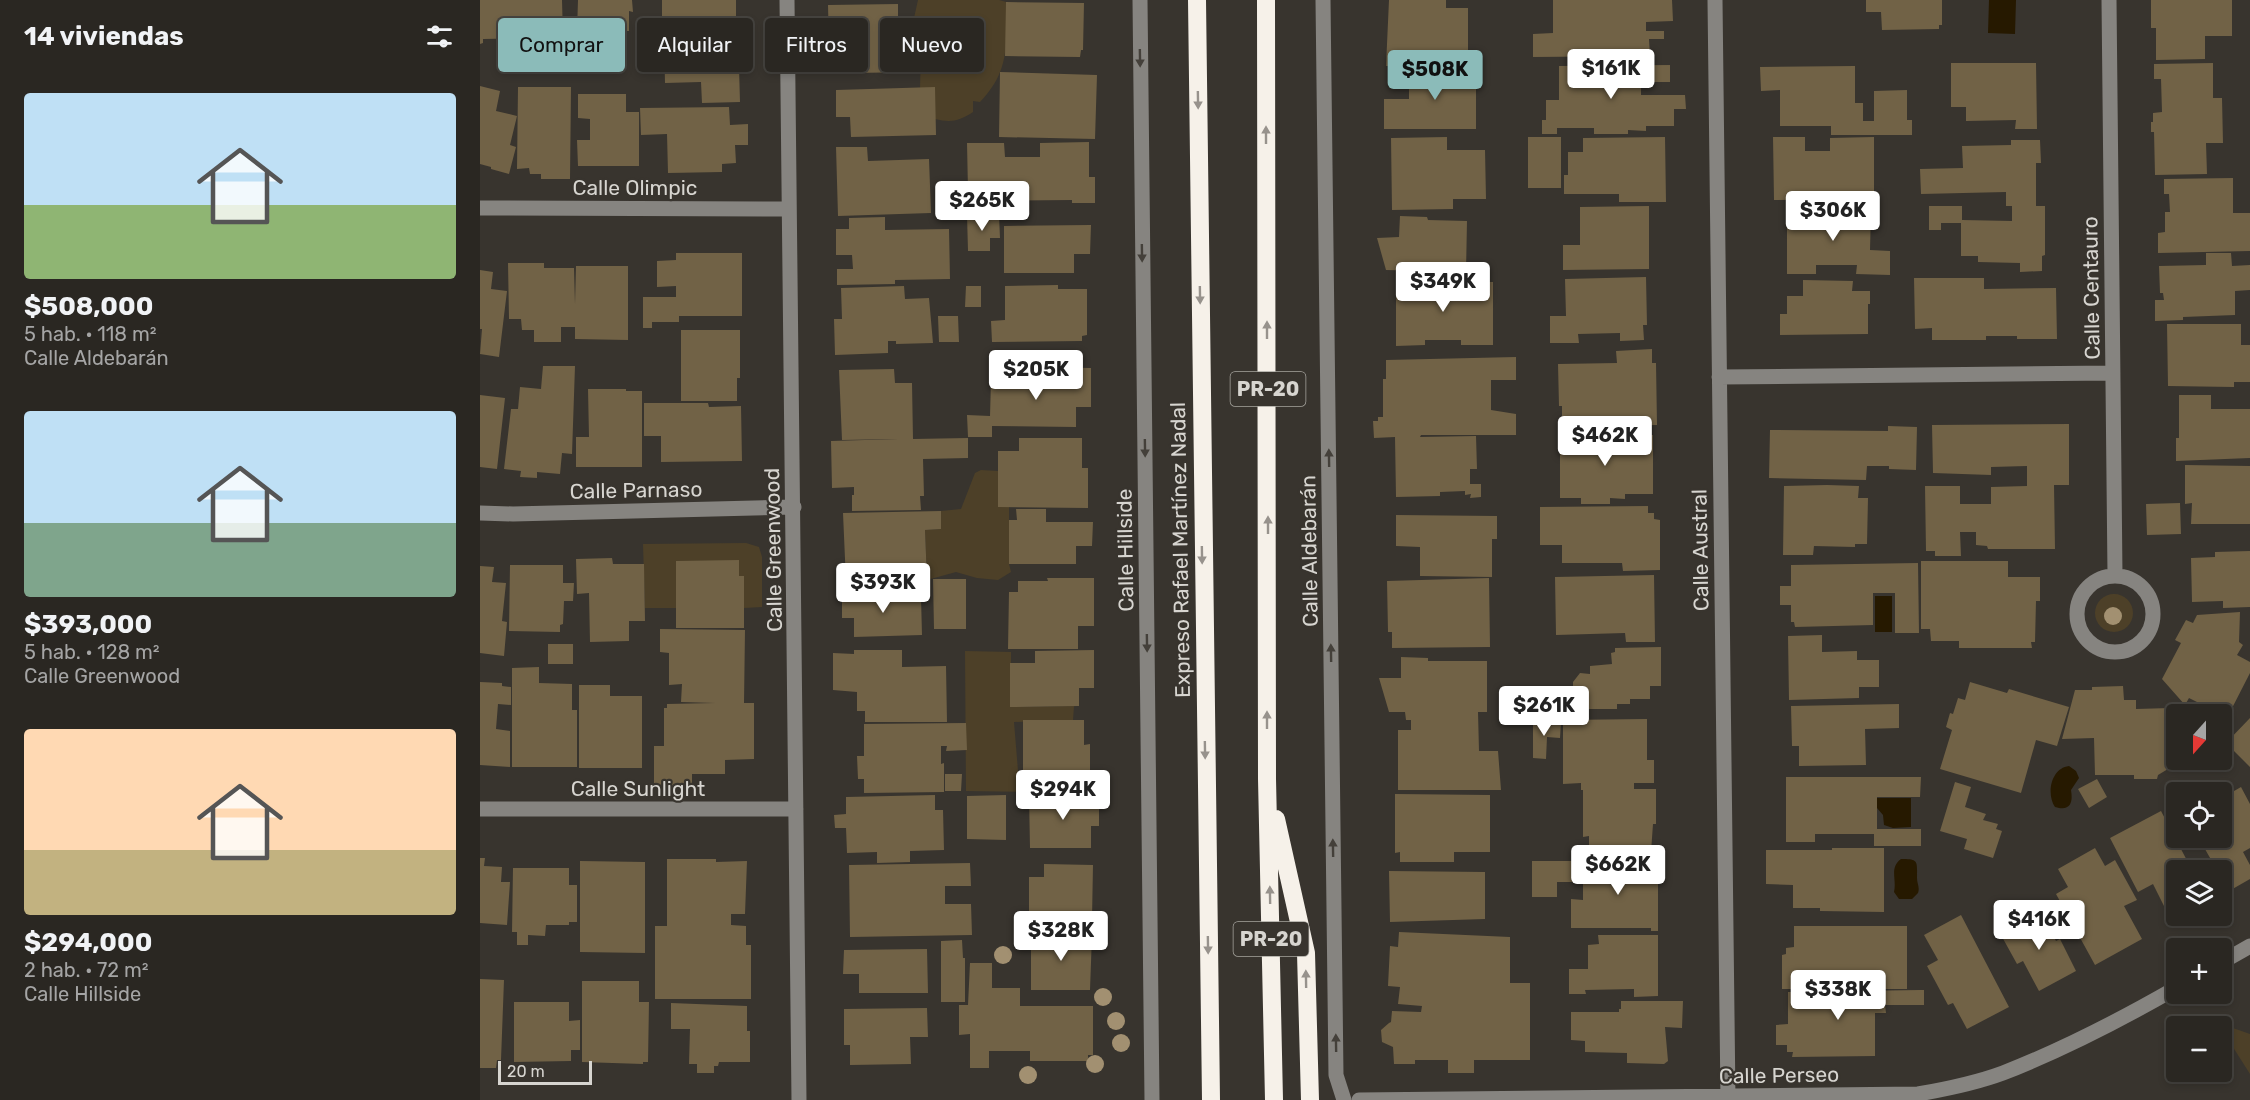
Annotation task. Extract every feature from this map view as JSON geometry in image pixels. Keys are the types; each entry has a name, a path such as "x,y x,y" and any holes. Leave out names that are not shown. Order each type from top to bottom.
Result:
{"highway":[{"name":"Expreso Rafael Martínez Nadal","path":"1197,0 1210,1100"},
{"name":"PR-20","path":"1266,0 1267,779 1274,1100"},
{"path":"1267,779 1306,953 1310,1100"}],"street":[{"name":"Calle Greenwood","path":"788,0 799,1100"},
{"name":"Calle Hillside","path":"1140,0 1152,1100"},
{"name":"Calle Aldebarán","path":"1323,0 1336,1075 1344,1100"},
{"name":"Calle Austral","path":"1715,0 1728,1098"},
{"name":"Calle Centauro","path":"2109,0 2115,575"},
{"name":"Calle Olimpic","path":"480,208 789,208"},
{"path":"1719,377 2113,373"},
{"name":"Calle Parnaso","path":"480,513 794,507"},
{"path":"2115,575 2139,583 2147,592 2154,615 2145,638 2125,651 2113,652 2089,642 2077,618 2078,606 2083,593 2091,584 2115,575"},
{"name":"Calle Sunlight","path":"480,809 796,809"},
{"path":"2232,956 2250,946"},
{"name":"Calle Perseo","path":"1359,1100 1728,1098 1918,1094 1958,1087 2002,1073 2133,1013 2166,994"}],"shaded area":[{"path":"918,0 999,0 1006,2 1006,43 1002,67 997,79 980,102 973,101 973,112 950,121 935,119 920,88 920,72 984,72 984,18 914,18"},
{"path":"1989,0 2016,0 2015,34 1988,33"},
{"path":"981,470 998,471 998,507 1009,507 1011,572 998,580 977,578 956,572 927,580 925,530 941,529 941,511 961,509 975,473"},
{"path":"746,543 759,547 762,557 762,607 744,608 744,576 739,576 739,561 676,561 676,608 645,608 643,544"},
{"path":"2114,594 2121,595 2127,600 2132,606 2132,620 2127,626 2121,631 2114,632 2107,631 2101,626 2096,620 2095,613 2096,606 2101,600 2107,595"},
{"path":"1875,596 1892,596 1892,632 1875,632"},
{"path":"965,651 1011,652 1011,707 1074,706 1073,720 1014,722 1019,783 1029,785 1030,792 966,791"},
{"path":"2069,766 2076,771 2079,778 2071,790 2070,805 2065,808 2055,807 2051,795 2054,776 2058,771"},
{"path":"1877,798 1911,798 1911,827 1893,828 1884,825 1883,815 1877,808"},
{"path":"1901,859 1914,861 1917,865 1919,891 1912,899 1899,899 1894,892 1894,870"},
{"path":"2232,1028 2250,1034 2250,1074 2232,1046"}],"building":[{"path":"480,0 562,0 562,18 498,18 498,39 483,39 483,43 480,44"},
{"path":"578,0 632,0 633,12 629,11 629,31 625,31 625,18 577,18"},
{"path":"662,0 736,0 736,16 662,18"},
{"path":"1389,0 1446,0 1446,8 1468,8 1468,66 1386,66"},
{"path":"1553,0 1672,0 1673,21 1646,22 1646,31 1664,31 1664,39 1649,39 1650,56 1533,57 1533,34 1553,33"},
{"path":"1866,0 1942,0 1942,25 1939,25 1939,29 1882,30 1881,12 1866,12"},
{"path":"2151,0 2232,0 2232,36 2205,36 2205,59 2156,60 2156,28 2151,28"},
{"path":"1006,2 1084,3 1083,50 1081,50 1080,57 1005,56"},
{"path":"898,4 898,18 880,18 880,72 921,72 850,73 868,72 868,18 828,18 828,5"},
{"path":"1951,63 2036,63 2037,129 2015,129 2016,120 1966,121 1966,107 1951,107"},
{"path":"2213,63 2213,98 2222,98 2223,143 2206,143 2207,174 2155,175 2154,132 2151,132 2151,122 2153,122 2153,113 2162,112 2161,79 2154,79 2154,64"},
{"path":"1670,65 1670,82 1641,82 1641,95 1685,95 1686,109 1674,109 1674,126 1646,126 1646,131 1628,130 1628,134 1594,134 1594,128 1557,128 1557,134 1542,134 1542,120 1546,120 1546,100 1559,100 1559,66"},
{"path":"1855,66 1855,103 1863,103 1863,121 1874,121 1874,91 1907,90 1907,120 1912,120 1912,135 1831,135 1831,126 1780,126 1780,90 1761,91 1760,67"},
{"path":"1409,68 1476,69 1476,129 1384,129 1384,99 1409,99"},
{"path":"665,72 739,72 740,102 702,103 701,82 665,83"},
{"path":"1000,72 1097,75 1095,139 999,137"},
{"path":"480,86 500,91 496,111 517,116 510,145 516,147 509,174 480,164"},
{"path":"518,87 571,87 570,179 541,179 541,174 530,174 529,168 517,169"},
{"path":"935,87 936,135 851,137 850,117 836,117 836,90"},
{"path":"578,94 626,94 626,112 639,112 639,166 578,166 577,140 590,140 590,119 578,118"},
{"path":"729,107 730,125 748,124 748,145 735,145 736,163 722,164 722,172 668,173 667,134 641,135 640,108"},
{"path":"1447,137 1447,150 1485,150 1486,199 1453,199 1453,209 1392,210 1391,138"},
{"path":"1528,137 1561,137 1561,188 1528,188"},
{"path":"1665,137 1666,202 1619,202 1619,194 1564,194 1564,175 1568,175 1568,152 1583,152 1583,138"},
{"path":"1773,137 1805,137 1805,151 1830,151 1830,138 1874,137 1874,199 1774,200"},
{"path":"2011,140 2040,140 2041,163 2036,163 2036,206 2045,206 2045,255 2042,256 2042,271 2020,272 2020,263 1978,262 1978,256 1961,256 1961,223 1941,223 1941,230 1929,230 1929,206 1962,206 1962,220 2012,221 2012,206 2006,206 2006,192 1921,194 1920,169 1963,168 1962,146 2011,145"},
{"path":"1089,142 1089,177 1095,177 1095,203 1072,203 1072,200 977,201 977,191 968,191 967,143 1004,143 1005,157 1040,157 1040,143"},
{"path":"836,147 867,147 868,161 929,159 931,213 838,216"},
{"path":"2233,178 2233,213 2250,213 2250,251 2158,253 2158,233 2165,232 2165,212 2170,212 2169,194 2164,194 2164,179"},
{"path":"1649,206 1649,269 1563,270 1563,245 1580,245 1580,207"},
{"path":"1787,210 1871,210 1870,250 1890,251 1890,275 1856,274 1857,265 1816,265 1816,274 1787,274"},
{"path":"967,215 999,215 1000,238 990,238 990,251 968,251"},
{"path":"1400,216 1427,217 1428,220 1467,221 1466,272 1386,270 1377,238 1399,237"},
{"path":"885,217 885,230 949,229 950,279 895,280 895,284 837,285 837,269 853,269 852,255 836,255 836,229 849,229 849,218"},
{"path":"1091,225 1090,254 1074,254 1074,273 1004,273 1004,226"},
{"path":"676,253 742,253 742,316 679,316 679,322 652,322 652,328 643,328 643,297 676,297 676,286 657,287 657,261 676,260"},
{"path":"2206,253 2231,253 2232,266 2250,265 2250,290 2235,291 2235,315 2183,317 2183,320 2155,321 2155,300 2164,300 2163,293 2160,293 2159,266 2206,265"},
{"path":"508,263 544,263 544,268 574,268 575,304 576,266 628,266 628,340 575,339 575,327 561,327 561,342 534,342 534,330 522,330 521,319 509,319"},
{"path":"480,270 493,272 491,289 507,291 499,357 480,354 482,329 480,329"},
{"path":"1646,277 1647,325 1643,325 1644,340 1620,341 1620,333 1578,334 1579,343 1550,343 1550,316 1566,316 1565,279"},
{"path":"1914,278 1984,278 1984,289 2056,288 2057,339 1986,336 1986,340 1932,340 1932,328 1915,329"},
{"path":"1439,279 1439,293 1469,292 1468,282 1493,282 1493,345 1461,345 1461,340 1425,340 1425,345 1396,346 1396,280"},
{"path":"1803,280 1853,281 1852,291 1870,291 1868,334 1780,335 1780,314 1787,314 1787,296 1803,296"},
{"path":"1058,285 1058,289 1087,289 1087,335 1082,336 1082,341 992,342 991,321 1005,320 1005,286"},
{"path":"904,286 905,299 929,298 933,343 896,344 896,341 888,341 888,353 835,355 834,319 842,319 841,288"},
{"path":"966,286 981,286 981,307 965,307"},
{"path":"938,316 958,316 959,342 939,342"},
{"path":"2167,324 2241,324 2241,345 2250,345 2250,382 2234,382 2234,387 2168,386"},
{"path":"681,330 740,330 740,378 737,378 737,401 681,401"},
{"path":"1652,349 1652,363 1656,363 1657,425 1562,427 1558,364 1617,363 1616,351"},
{"path":"1516,357 1516,380 1491,380 1491,410 1516,414 1516,435 1421,435 1420,437 1476,436 1477,469 1470,469 1470,484 1481,484 1481,497 1470,498 1471,494 1465,495 1465,491 1440,492 1440,496 1396,497 1395,437 1374,438 1373,421 1378,421 1378,417 1383,417 1383,379 1386,379 1386,360"},
{"path":"543,366 575,366 572,454 562,453 560,474 537,472 537,478 520,477 521,471 504,469 511,409 518,409 520,387 541,389"},
{"path":"1038,367 1091,368 1091,407 1076,407 1076,427 992,426 992,437 968,437 967,415 990,416 991,380 1037,380"},
{"path":"894,369 895,383 912,383 913,439 968,438 968,458 923,459 924,496 920,496 921,510 852,511 854,487 832,488 831,441 898,439 842,440 839,370"},
{"path":"588,389 642,391 642,467 576,467 576,437 589,437"},
{"path":"480,395 505,398 497,469 480,467"},
{"path":"2179,395 2211,395 2211,409 2250,409 2250,458 2176,461 2176,438 2179,438"},
{"path":"644,403 708,403 709,407 741,406 742,461 661,462 661,436 644,436"},
{"path":"2069,424 2069,485 2054,485 2055,549 1988,549 1987,546 1976,545 1976,532 1960,532 1961,556 1935,556 1935,551 1926,551 1925,486 1960,486 1960,504 1991,504 1991,487 2027,486 2027,466 1991,467 1991,475 1933,473 1932,425"},
{"path":"1888,426 1917,427 1916,470 1867,466 1866,480 1769,478 1770,430 1888,431"},
{"path":"1560,434 1653,435 1653,494 1625,494 1625,499 1610,498 1610,504 1581,504 1581,498 1560,498"},
{"path":"1019,438 1082,438 1082,468 1088,468 1088,508 998,507 998,451 1019,451"},
{"path":"2185,465 2250,466 2250,524 2191,524 2192,503 2185,504"},
{"path":"1784,486 1859,486 1858,498 1868,498 1867,544 1855,544 1855,547 1814,546 1813,555 1783,555"},
{"path":"2180,503 2181,534 2147,535 2146,504"},
{"path":"1648,506 1648,513 1654,513 1654,519 1660,520 1660,570 1623,571 1622,563 1562,563 1562,545 1540,545 1540,507"},
{"path":"1016,509 1046,509 1046,522 1093,522 1092,546 1076,546 1076,564 1009,564 1009,520 1017,520"},
{"path":"941,511 941,529 925,530 927,580 846,582 843,513"},
{"path":"1396,515 1497,516 1497,539 1492,539 1492,577 1420,576 1420,547 1396,546"},
{"path":"2250,551 2250,607 2223,608 2223,601 2192,602 2191,558 2215,557 2215,552"},
{"path":"612,558 613,564 644,564 645,621 629,621 629,641 590,642 589,593 577,594 576,559"},
{"path":"739,560 739,576 744,576 744,628 676,628 676,561"},
{"path":"1921,561 2008,561 2008,577 2040,577 2040,601 2036,601 2035,642 2031,642 2032,648 1959,648 1959,641 1931,641 1930,629 1921,629"},
{"path":"1918,563 1919,633 1895,633 1895,593 1873,593 1873,625 1795,627 1794,622 1791,622 1791,605 1780,605 1780,586 1791,586 1791,565"},
{"path":"510,565 563,565 563,583 574,583 573,601 564,601 563,624 560,625 560,632 509,631"},
{"path":"480,566 494,567 492,582 506,583 502,621 507,622 504,656 480,653"},
{"path":"1654,575 1655,642 1626,642 1625,633 1556,635 1555,577"},
{"path":"1047,578 1094,578 1094,626 1078,626 1078,649 1008,649 1009,592 1018,592 1018,581 1048,581"},
{"path":"1489,578 1490,647 1392,648 1392,632 1388,632 1387,581"},
{"path":"933,579 966,579 966,629 934,629"},
{"path":"869,583 887,583 887,598 921,597 922,635 854,637 854,618 842,618 842,596 869,596"},
{"path":"2240,612 2239,642 2243,645 2237,655 2250,662 2250,673 2232,708 2232,704 2201,704 2189,698 2184,704 2162,679 2181,643 2175,640 2186,620 2193,623 2197,615"},
{"path":"660,629 745,630 744,703 754,703 754,759 725,760 725,774 692,774 692,786 654,786 654,746 664,746 664,708 667,708 667,704 715,703 681,702 682,684 669,685 669,653 660,652"},
{"path":"1822,635 1822,652 1857,651 1857,660 1879,660 1879,687 1859,687 1859,698 1789,700 1788,636"},
{"path":"548,644 573,644 573,664 548,664"},
{"path":"1661,647 1661,686 1650,686 1650,699 1630,699 1630,704 1617,704 1617,709 1589,709 1589,705 1573,706 1573,682 1580,673 1590,674 1590,666 1612,664 1611,653 1615,652 1615,648"},
{"path":"854,650 902,650 902,667 946,666 947,722 865,722 865,711 857,711 857,692 833,690 833,653 854,654"},
{"path":"1094,650 1094,688 1079,688 1079,706 1010,707 1010,663 1035,663 1035,651"},
{"path":"1401,657 1428,658 1428,661 1487,661 1487,712 1478,712 1479,751 1498,751 1501,790 1398,790 1398,730 1411,730 1411,720 1406,720 1405,712 1389,712 1379,678 1401,678"},
{"path":"539,667 539,683 572,684 572,710 577,710 577,767 512,767 512,668"},
{"path":"480,682 502,683 502,686 511,687 511,705 498,704 496,729 510,731 510,767 480,765"},
{"path":"1970,682 2007,693 2009,689 2069,707 2057,746 2036,740 2021,793 1940,769 1952,730 1946,727 1950,713 1953,714 1958,698 1965,700"},
{"path":"579,685 610,685 610,696 642,696 642,768 579,768"},
{"path":"2123,686 2124,700 2136,700 2136,709 2166,708 2166,770 2158,775 2157,779 2134,779 2134,775 2095,775 2094,738 2062,739 2075,690 2092,690 2092,687"},
{"path":"1533,695 1561,695 1561,721 1529,721 1529,711 1533,711"},
{"path":"1899,704 1899,728 1865,729 1866,765 1799,766 1799,746 1792,746 1791,706"},
{"path":"2250,718 2250,767 2232,749 2232,737"},
{"path":"1647,719 1647,760 1654,760 1654,783 1634,783 1634,789 1656,789 1656,824 1653,824 1651,852 1589,851 1589,836 1583,837 1581,783 1563,784 1563,720"},
{"path":"1023,720 1084,720 1084,745 1090,744 1090,790 1036,791 1036,778 1023,779"},
{"path":"1533,722 1561,723 1560,738 1547,737 1546,759 1533,758"},
{"path":"966,723 967,750 946,751 947,746 941,746 941,764 944,763 944,792 864,793 864,779 858,779 857,756 864,756 864,724"},
{"path":"945,774 962,774 961,791 945,791"},
{"path":"1786,777 1921,777 1920,797 1877,797 1877,829 1921,829 1921,846 1874,846 1874,834 1815,834 1815,842 1786,842"},
{"path":"2097,779 2107,797 2089,808 2078,789"},
{"path":"1955,782 1971,787 1965,807 1986,814 1983,820 1998,824 1996,829 2002,831 1993,858 1964,849 1967,839 1940,831"},
{"path":"2241,787 2250,804 2250,848 2243,852 2250,865 2250,879 2232,889 2232,860 2211,860 2204,848 2232,848 2232,792"},
{"path":"1395,794 1490,795 1490,852 1454,852 1454,862 1400,862 1400,852 1395,853"},
{"path":"935,795 935,810 943,810 944,850 910,851 910,862 877,863 877,852 847,853 846,828 835,828 834,815 846,814 846,797"},
{"path":"1006,795 1006,840 967,839 967,796"},
{"path":"1029,795 1099,795 1099,826 1091,826 1091,848 1030,848"},
{"path":"2161,811 2166,821 2166,848 2180,848 2187,860 2166,860 2166,910 2153,884 2138,892 2110,838"},
{"path":"1832,848 1884,848 1884,912 1820,911 1820,908 1793,908 1793,885 1766,884 1766,850 1832,850"},
{"path":"2095,848 2105,866 2115,860 2137,900 2124,906 2142,939 2095,965 2056,894 2068,887 2058,869"},
{"path":"480,858 485,858 484,866 502,867 501,882 510,882 507,925 480,923"},
{"path":"667,859 747,861 745,914 731,914 731,925 746,926 746,945 751,945 751,999 655,999 655,926 667,926"},
{"path":"1658,860 1658,931 1651,931 1651,928 1571,928 1571,899 1583,900 1583,861"},
{"path":"580,861 645,862 645,953 580,952"},
{"path":"1532,861 1573,861 1573,882 1557,882 1557,897 1532,897"},
{"path":"970,863 971,886 945,886 945,904 971,904 972,935 850,937 849,865"},
{"path":"1044,864 1093,865 1092,919 1029,919 1029,877 1044,877"},
{"path":"513,868 569,868 569,885 577,885 577,922 569,922 569,925 546,925 545,936 528,935 528,945 517,945 517,932 512,932"},
{"path":"1389,871 1485,872 1485,919 1390,922"},
{"path":"2040,911 2056,941 2060,939 2076,971 2039,991 2023,961 2017,964 2001,935 2012,929 2013,932 2023,927 2020,921"},
{"path":"1961,915 2009,1007 1967,1029 1953,1003 1948,1005 1927,966 1938,960 1924,935"},
{"path":"1794,926 1907,926 1907,989 1782,989 1782,955 1786,954 1786,948 1794,947"},
{"path":"1399,932 1510,937 1510,983 1530,983 1530,1060 1474,1060 1474,1073 1448,1073 1448,1060 1415,1060 1415,1064 1394,1064 1393,1047 1382,1042 1381,1030 1391,1022 1392,1011 1421,1012 1422,1006 1398,1004 1400,987 1388,986 1390,946 1398,947"},
{"path":"1031,934 1092,935 1090,990 1031,990"},
{"path":"1598,935 1658,935 1658,996 1634,997 1634,989 1585,990 1586,994 1569,994 1569,969 1588,969 1588,945 1599,944"},
{"path":"962,940 963,958 965,958 965,1002 941,1002 941,941"},
{"path":"927,949 928,993 859,993 859,974 843,974 844,950"},
{"path":"970,963 992,963 992,988 1020,988 1020,1006 1093,1006 1093,1055 1088,1055 1088,1061 1030,1061 1030,1051 989,1051 989,1068 970,1068 970,1034 959,1035 959,1005 968,1005"},
{"path":"480,979 504,980 501,1060 497,1060 496,1068 480,1068"},
{"path":"582,981 639,981 639,1002 649,1002 648,1062 643,1062 643,1064 582,1062"},
{"path":"1924,990 1924,1005 1885,1005 1886,1013 1875,1013 1875,1056 1792,1057 1793,1052 1787,1052 1787,1045 1776,1045 1776,1025 1788,1024 1788,992"},
{"path":"1621,1001 1683,1001 1682,1028 1665,1027 1668,1061 1664,1064 1627,1063 1627,1053 1585,1052 1585,1041 1571,1040 1571,1012 1619,1012"},
{"path":"514,1002 569,1002 569,1021 580,1020 580,1050 571,1050 571,1061 514,1062"},
{"path":"671,1003 747,1006 750,1062 719,1062 718,1066 714,1066 714,1073 697,1073 697,1064 689,1064 690,1029 671,1029"},
{"path":"927,1008 928,1037 910,1037 911,1064 850,1065 850,1045 844,1045 844,1009"}]}
